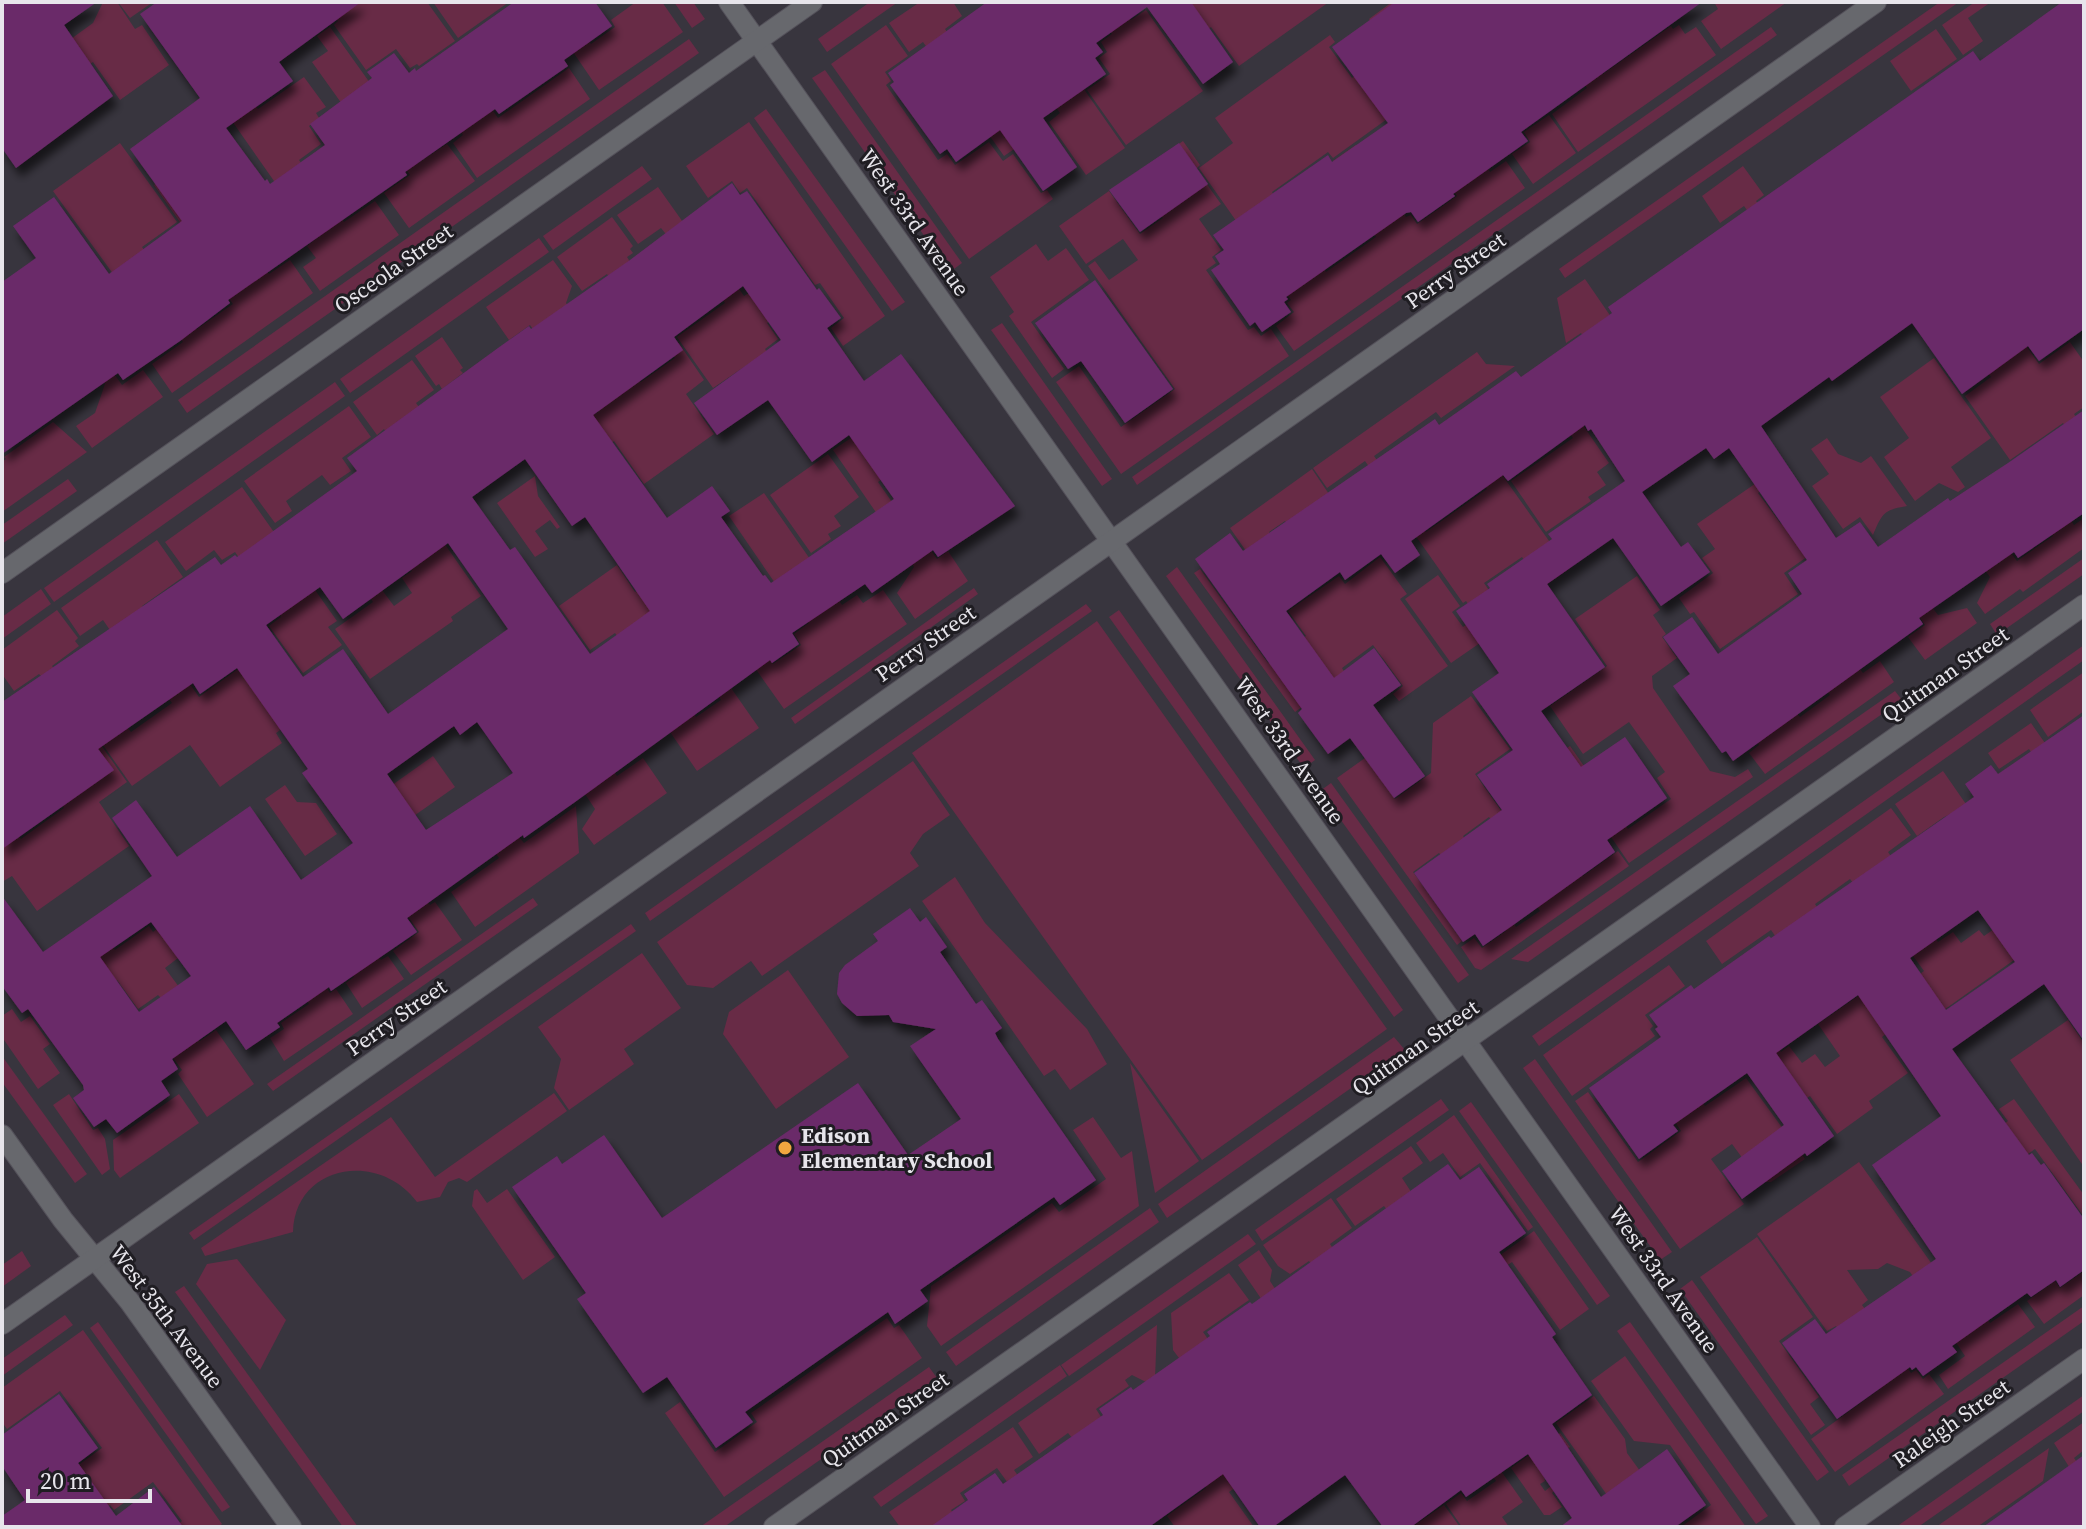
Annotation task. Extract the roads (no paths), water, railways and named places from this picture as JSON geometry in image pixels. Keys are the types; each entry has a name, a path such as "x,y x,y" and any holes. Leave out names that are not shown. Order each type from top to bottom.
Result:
{"street":[{"name":"West 33rd Avenue","path":"729,2 1810,1527"},
{"name":"Osceola Street","path":"2,573 812,2"},
{"name":"Perry Street","path":"2,1324 1876,2"},
{"name":"Quitman Street","path":"774,1527 2084,605"},
{"name":"West 35th Avenue","path":"2,1135 63,1220 130,1302 291,1527"},
{"name":"Raleigh Street","path":"1845,1527 2084,1359"}],"place":[{"name":"Edison Elementary School","path":"785,1148"}]}
